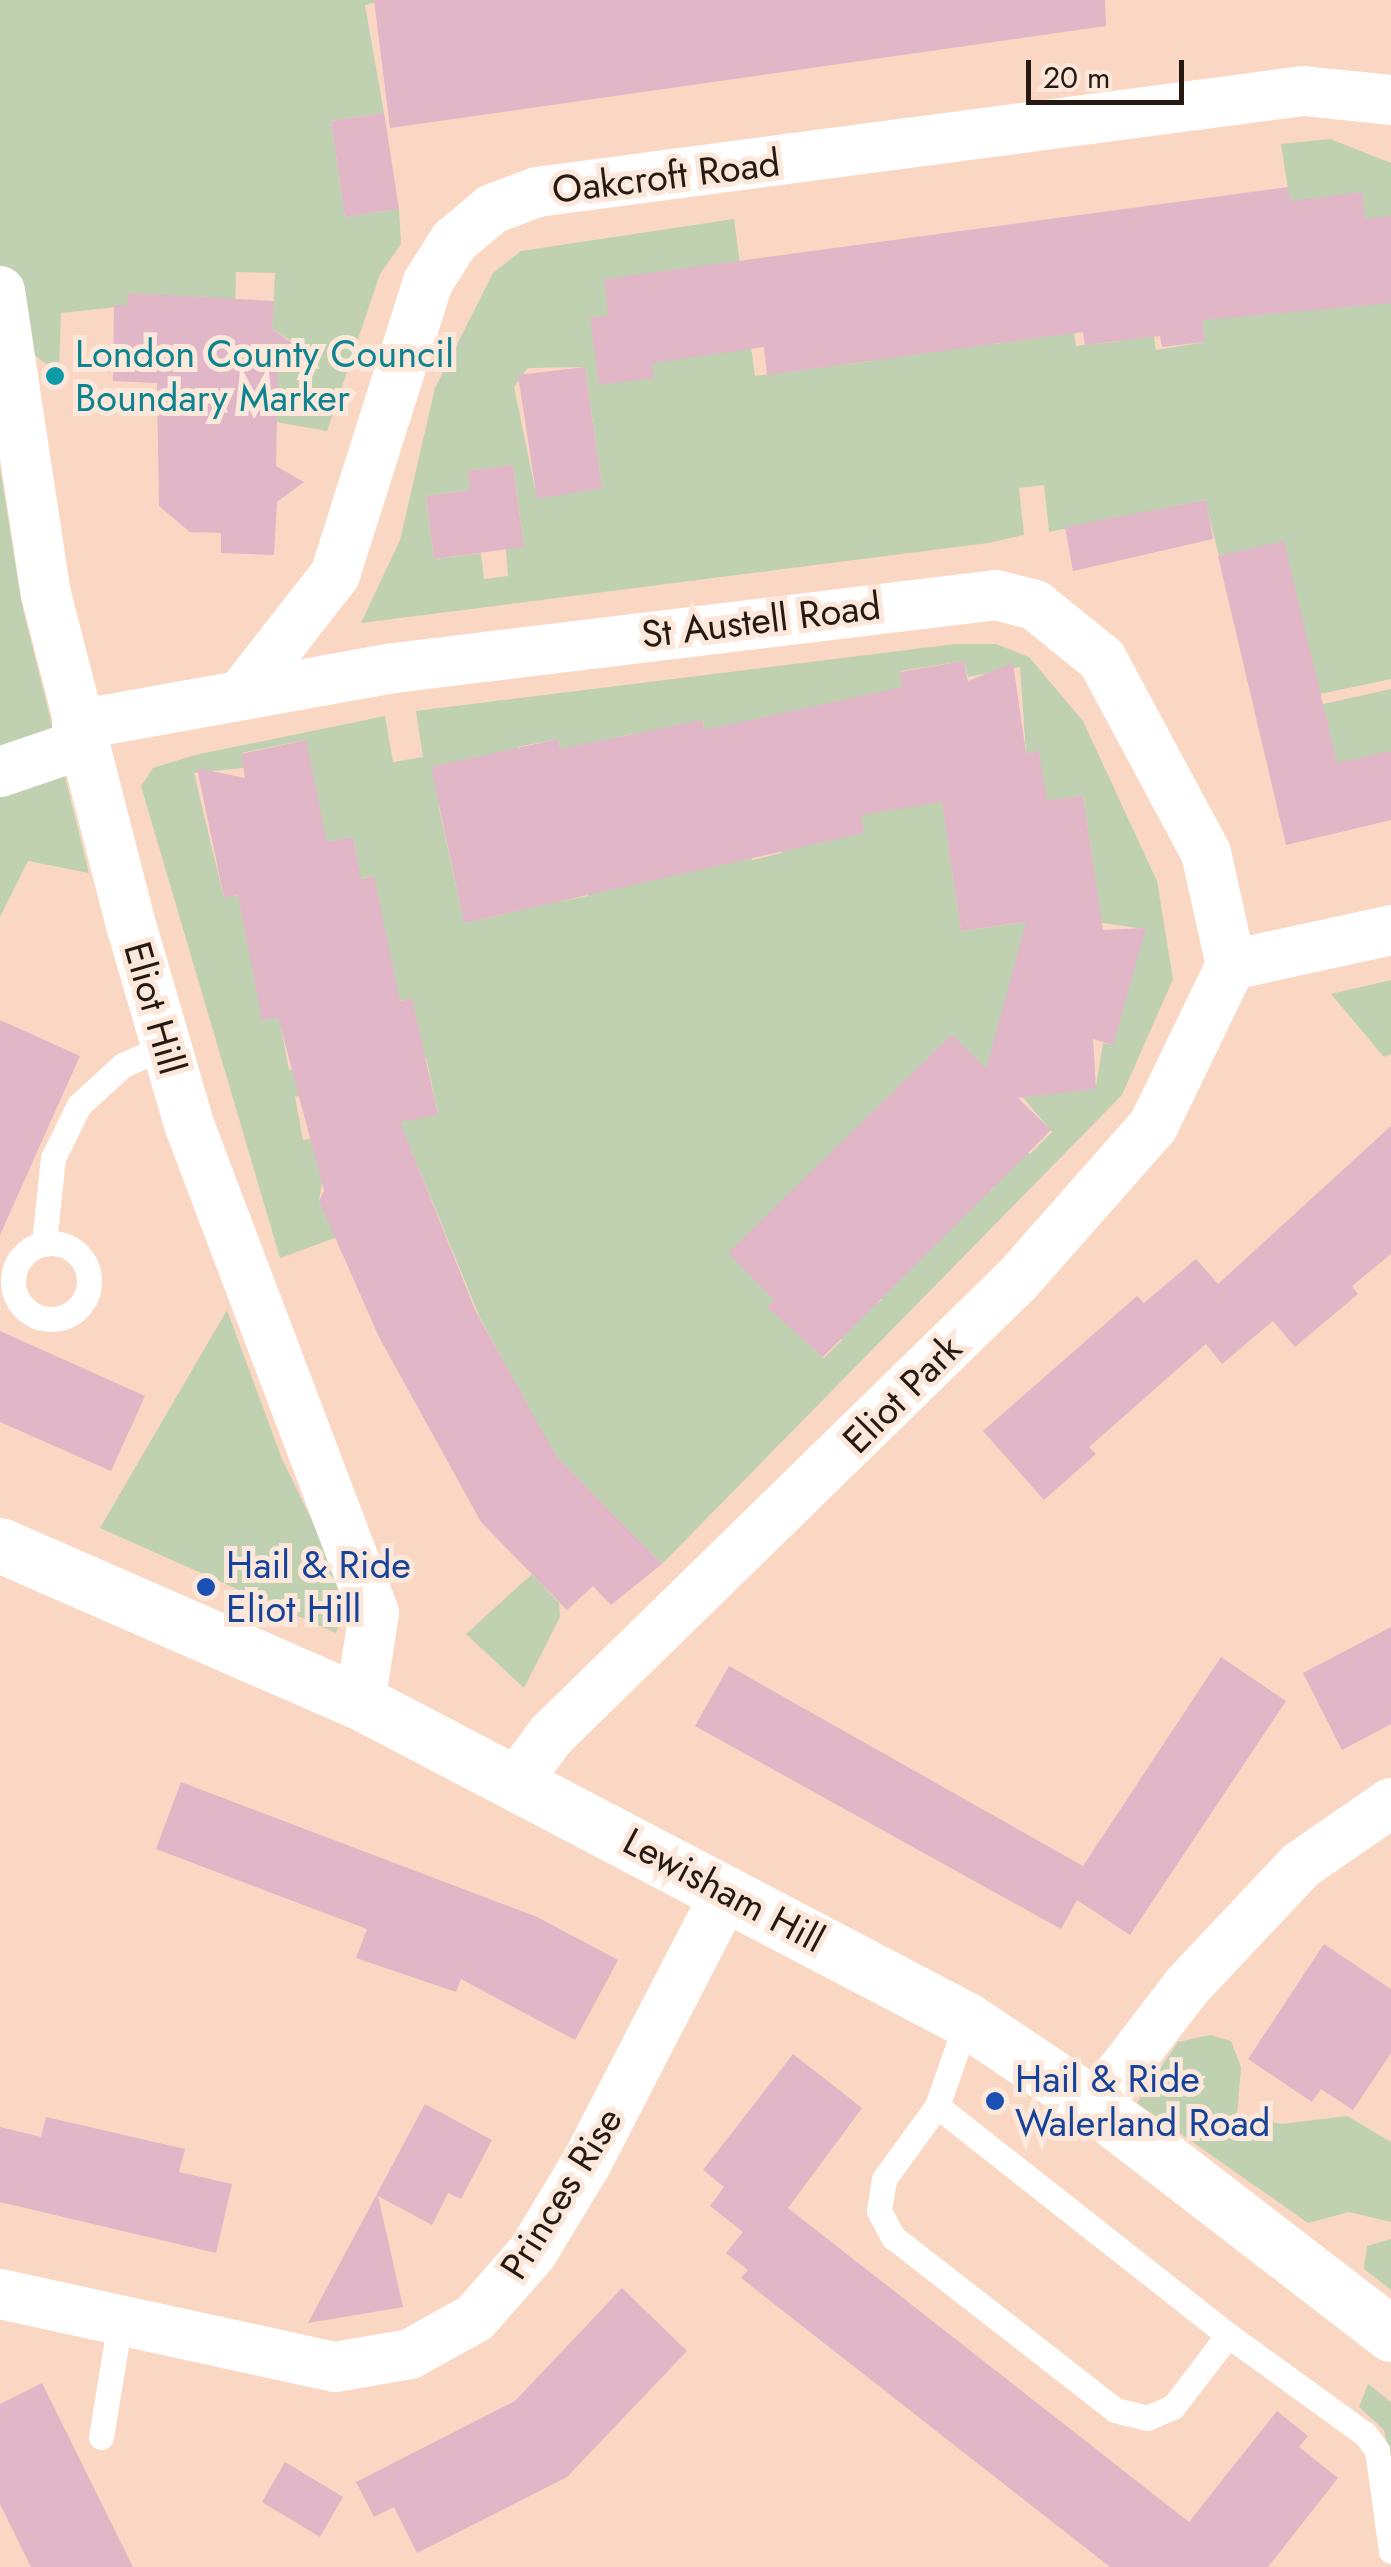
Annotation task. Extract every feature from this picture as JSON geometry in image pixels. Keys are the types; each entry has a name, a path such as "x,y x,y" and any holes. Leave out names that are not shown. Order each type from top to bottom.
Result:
{"street":[{"name":"Oakcroft Road","path":"244,690 334,575 428,282 454,240 492,209 537,192 1302,91 1391,100"},
{"name":"Eliot Hill","path":"0,291 46,594 80,734 166,1046 281,1383 374,1613 360,1702"},
{"name":"St Austell Road","path":"0,772 80,734 244,690 966,594 1034,605 1072,628 1127,692 1206,853 1231,962"},
{"path":"1231,962 1391,930"},
{"name":"Eliot Park","path":"517,1781 551,1735 1111,1182 1190,1062 1231,962"},
{"name":"Lewisham Hill","path":"0,1544 360,1702 728,1891 967,2020 1095,2106 1391,2334"},
{"path":"1095,2106 1188,1986 1300,1866 1391,1803"},
{"name":"Princes Rise","path":"0,2294 335,2367 410,2354 475,2318 532,2254 586,2164 728,1891"}],"lane":[{"path":"44,1242 53,1158 80,1104 123,1065 166,1046"},
{"path":"967,2020 936,2106 884,2179 879,2211 923,2260 1115,2410 1147,2418 1173,2407 1228,2335"},
{"path":"936,2106 1228,2335 1366,2434 1376,2450 1390,2542"},
{"path":"100,2437 120,2321"}],"green space":[{"path":"0,0 386,0 365,5 384,113 331,121 345,217 399,209 401,244 380,274 327,431 270,421 278,373 290,359 291,341 272,329 275,273 236,272 235,319 129,293 127,306 61,313 59,373 0,330"},
{"path":"1330,139 1391,163 1391,679 1320,694 1219,556 1205,500 1049,532 1044,485 1019,488 1024,535 988,543 361,623 400,540 435,388 493,273 521,251 734,219 755,376 871,361 992,326 996,344 1028,339 1071,308 1076,346 1120,341 1148,299 1156,350 1205,342 1201,315 1306,308 1281,144","holes":["585,367 602,488 535,488 514,387 528,368","513,465 524,546 506,549 508,576 484,579 481,553 434,559 426,496 470,490 469,471"]},
{"path":"0,468 22,605 89,873 28,861 0,917"},
{"path":"955,644 996,644 1029,657 1083,721 1157,881 1173,979 1122,1095 662,1564 551,1451 480,1318 412,1152 322,1183 319,1202 340,1236 280,1258 141,786 153,768 195,755 385,716 393,762 423,757 416,711","holes":["964,661 968,677 1020,667 1026,753 1039,752 1044,785 904,695 901,671","702,720 710,757 592,743 632,734 636,747","723,727 775,818 782,853 752,860","558,739 588,896 562,901 552,855 496,868 505,914 464,923 439,807 520,758 518,747","305,740 317,844 353,837 359,869 224,898 194,773 243,768 242,753","1083,796 1100,912 961,931 944,814","373,876 263,1020 240,904","1088,921 1138,928 1113,1045 1103,1043 1096,1085 1086,1090","412,998 419,1031 389,1038 394,1063 426,1057 438,1114 303,1140 295,1097 308,1093 302,1068 289,1070 281,1028","1004,1075 1052,1132 1030,1154 1023,1148 991,1191","876,1293 882,1300 835,1332 842,1340 824,1358 768,1307"]},
{"path":"1391,689 1391,751 1313,771 1257,719"},
{"path":"1391,980 1391,1054 1384,1057 1331,994"},
{"path":"227,1310 282,1459 349,1597 336,1633 100,1528"},
{"path":"532,1574 559,1603 560,1617 524,1688 466,1634"},
{"path":"1210,2035 1231,2041 1241,2067 1237,2115 1282,2124 1347,2116 1391,2142 1391,2222 1349,2212 1308,2223 1137,2103 1178,2042"},
{"path":"1391,2239 1391,2290 1364,2269 1367,2246"},
{"path":"1368,2384 1391,2402 1391,2467 1384,2430 1359,2407"}],"building":[{"path":"374,0 1105,0 1106,26 390,128"},
{"path":"384,113 399,209 345,217 331,121"},
{"path":"1288,187 1290,201 1362,192 1365,219 1391,216 1391,303 1202,320 1205,342 1162,347 1160,336 1085,345 1083,332 767,375 764,347 652,363 654,378 599,385 590,318 608,315 604,279"},
{"path":"128,293 274,301 272,329 302,350 278,370 276,466 304,482 277,502 274,555 221,553 221,533 190,532 159,506 157,383 113,381 114,305 127,306"},
{"path":"585,367 602,488 537,499 518,375"},
{"path":"513,465 524,547 434,559 426,496 470,490 468,471"},
{"path":"1206,500 1213,539 1073,571 1065,527"},
{"path":"1284,541 1337,763 1391,751 1391,820 1286,845 1218,556"},
{"path":"964,661 968,681 1013,663 1026,753 1039,751 1047,800 1083,796 1103,930 1146,928 1113,1045 1093,1039 1096,1089 1018,1098 1051,1130 823,1357 767,1307 774,1300 728,1253 952,1034 986,1069 1026,922 961,931 942,802 861,815 864,833 464,923 431,767 558,739 560,749 702,720 704,730 902,687 900,672"},
{"path":"306,740 327,842 353,837 361,879 374,876 400,1001 412,998 438,1115 400,1122 476,1312 556,1456 662,1564 611,1605 593,1586 567,1610 481,1522 379,1337 319,1201 324,1191 278,1017 262,1020 238,895 224,898 197,768 245,778 241,754"},
{"path":"0,1020 80,1056 0,1235"},
{"path":"1391,1126 1391,1254 1352,1286 1358,1294 1295,1347 1273,1321 1222,1364 1206,1344 1089,1447 1096,1454 1044,1500 983,1431 1137,1296 1144,1303 1196,1259 1218,1284"},
{"path":"0,1331 145,1396 111,1471 0,1422"},
{"path":"1391,1627 1391,1724 1342,1750 1303,1673"},
{"path":"1221,1657 1286,1701 1130,1935 1077,1900 1061,1929 695,1726 729,1666 1083,1866"},
{"path":"181,1782 537,1917 618,1960 575,2040 461,1979 456,1992 356,1958 367,1929 156,1849"},
{"path":"1324,1944 1391,1989 1391,2053 1353,2110 1321,2089 1312,2102 1248,2059"},
{"path":"793,2054 862,2108 788,2208 1189,2522 1277,2411 1308,2436 1299,2447 1338,2478 1268,2567 1110,2567 741,2278 748,2270 726,2253 743,2232 710,2206 724,2187 703,2170"},
{"path":"425,2104 492,2140 461,2199 448,2193 432,2225 378,2196 403,2307 308,2323"},
{"path":"46,2117 185,2149 179,2172 232,2184 216,2253 0,2202 0,2127 41,2137"},
{"path":"622,2288 687,2351 567,2477 417,2553 394,2507 374,2517 356,2482 515,2401"},
{"path":"42,2383 133,2567 31,2567 0,2504 0,2404"},
{"path":"285,2462 343,2497 320,2537 262,2502"}],"place":[{"name":"London County Council Boundary Marker","path":"55,376"},
{"name":"Hail & Ride Eliot Hill","path":"206,1587"},
{"name":"Hail & Ride Walerland Road","path":"995,2101"}]}
